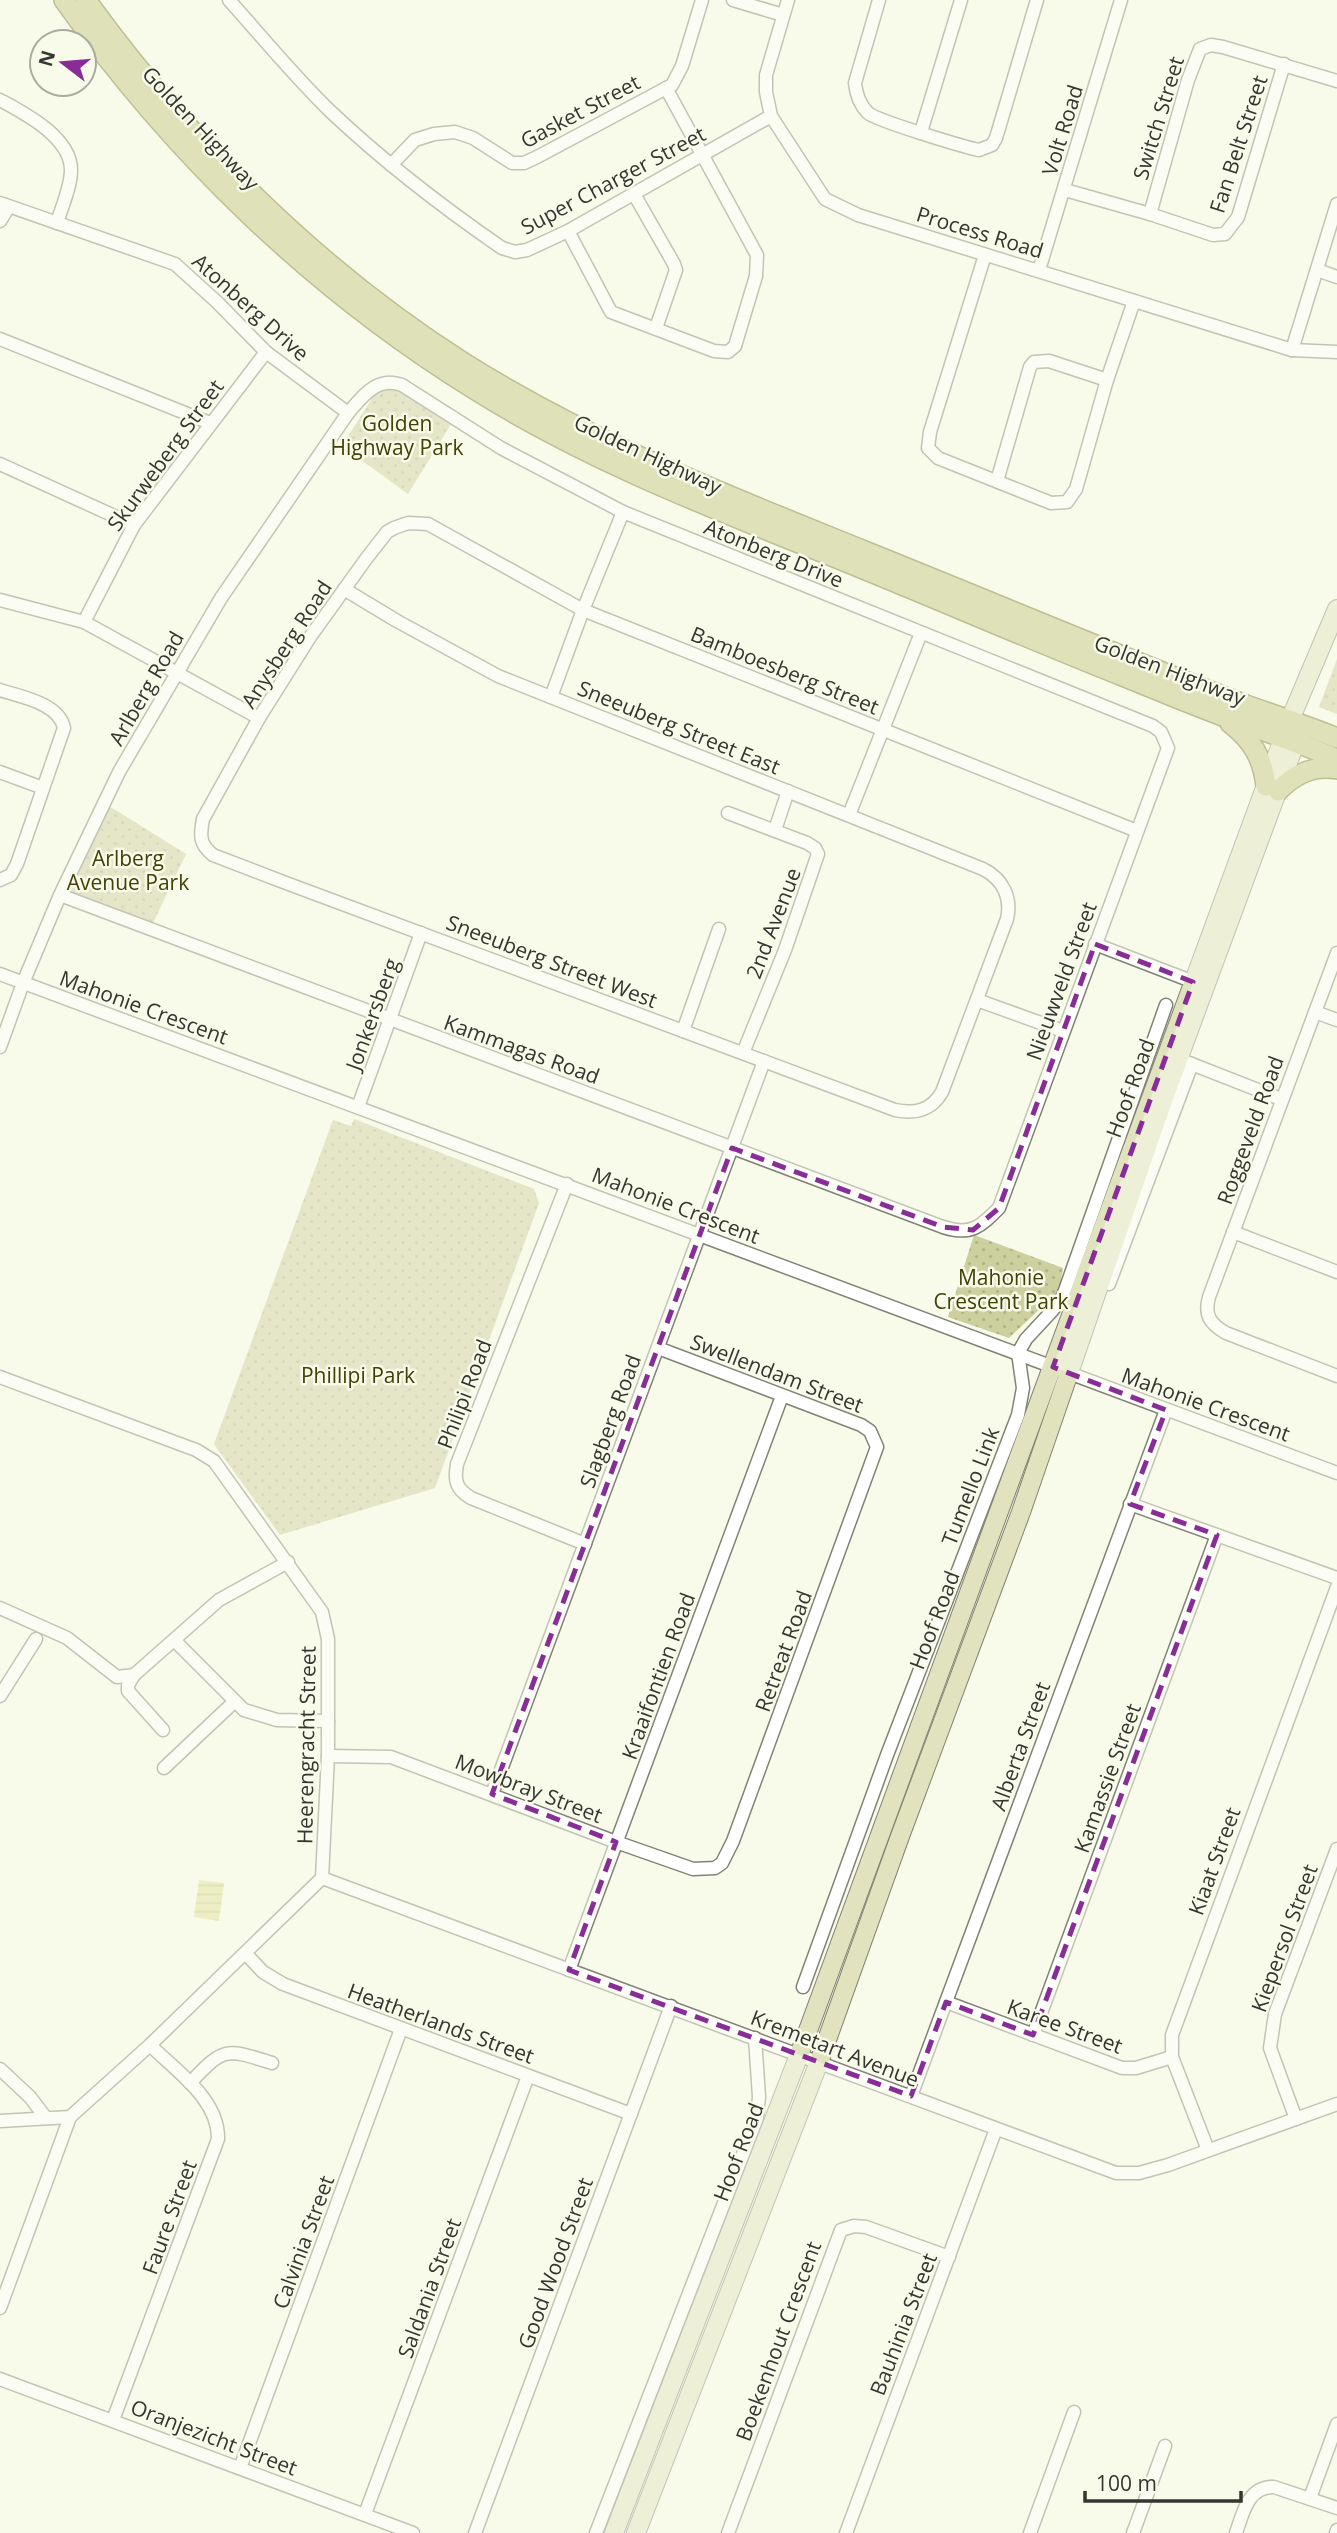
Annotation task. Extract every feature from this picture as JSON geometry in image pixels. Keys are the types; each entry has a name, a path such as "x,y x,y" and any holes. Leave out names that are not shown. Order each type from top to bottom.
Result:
{"main road":[{"name":"Golden Highway","path":"64,0 138,99 189,155 282,243 370,317 424,357 518,416 702,505 1218,714 1337,738"},
{"name":"Golden Highway","path":"86,0 143,74 209,149 292,231 415,330 507,389 603,440 694,482 1061,631 1292,731 1337,759"},
{"path":"1292,731 1337,609"},
{"path":"1292,731 1337,632"},
{"path":"1218,714 1237,728 1253,745 1263,762 1272,788 1305,771 1318,768 1337,769"},
{"name":"Hoof Road","path":"636,2533 819,2062 1070,1374 1179,1059 1199,984 1292,731"},
{"name":"Hoof Road","path":"614,2533 799,2055 931,1690 1053,1367 1179,1059"}],"street":[{"name":"Super Charger Street","path":"229,0 330,111 391,165 449,212 507,250 515,252 527,250 568,231 771,116"},
{"name":"Gasket Street","path":"391,165 415,140 434,134 455,132 473,138 512,163 524,163 672,85 679,74 702,0"},
{"path":"733,0 783,15"},
{"name":"Process Road","path":"788,0 766,75 771,116 821,195 834,206 1292,350 1337,352"},
{"path":"879,0 856,74 856,93 863,107 877,119 975,149 992,145 998,134 1037,0"},
{"path":"921,132 961,0"},
{"name":"Volt Road","path":"1039,270 1121,0"},
{"name":"Switch Street","path":"1150,214 1191,70 1200,49 1216,46 1337,81"},
{"name":"Fan Belt Street","path":"1065,190 1217,236 1225,234 1238,217 1284,64"},
{"path":"568,231 611,312 714,351 733,350 756,276 756,253 666,88"},
{"path":"0,100 45,126 69,159 70,178 57,223"},
{"path":"634,194 676,270 656,328"},
{"path":"1292,350 1337,204"},
{"path":"0,222 4,205"},
{"name":"Atonberg Drive","path":"4,205 175,264 266,352 348,413"},
{"path":"985,255 929,436 928,448 938,458 1051,503 1067,502 1076,489 1107,380 1134,301"},
{"path":"1317,270 1337,277"},
{"path":"0,340 210,423"},
{"name":"Skurweberg Street","path":"84,622 134,525 266,352"},
{"path":"997,481 1030,367 1034,362 1049,361 1107,380"},
{"name":"Atonberg Drive","path":"383,383 402,385 501,448 623,512 1153,726 1163,735"},
{"name":"Arlberg Road","path":"0,1047 23,983 60,895 119,772 221,598 348,413 372,388 383,383"},
{"path":"0,464 134,525"},
{"path":"551,697 623,512"},
{"name":"Anysberg Road","path":"203,819 259,718 310,637 387,532 408,523 428,524"},
{"name":"Bamboesberg Street","path":"428,524 583,610 1137,831"},
{"name":"Sneeuberg Street East","path":"344,589 487,670 990,873 1004,889 1009,912 977,1000"},
{"path":"0,600 84,622 259,718"},
{"path":"849,815 921,633"},
{"path":"0,690 53,710 62,720 64,730 18,864 11,875 0,880"},
{"name":"Nieuwveld Street","path":"973,1230 999,1208 1167,754 1163,735"},
{"path":"0,772 43,788"},
{"path":"775,830 788,791"},
{"name":"2nd Avenue","path":"728,813 813,846 818,852 785,950 743,1052"},
{"name":"Sneeuberg Street West","path":"203,819 202,842 214,855 895,1110 917,1112 930,1106 942,1092 977,1000"},
{"name":"Kammagas Road","path":"60,895 943,1227 963,1232 973,1230"},
{"path":"683,1031 719,929"},
{"name":"Jonkersberg","path":"358,1107 421,933"},
{"path":"1095,944 1199,984"},
{"name":"Roggeveld Road","path":"1337,953 1281,1098 1206,1311 1210,1321 1235,1338 1337,1376"},
{"name":"Mahonie Crescent","path":"0,974 1337,1473"},
{"path":"977,1000 1063,1031"},
{"path":"1018,1353 1026,1339 1063,1296 1166,1005"},
{"path":"1315,1012 1337,1020"},
{"path":"1109,1284 1179,1059 1281,1098"},
{"name":"Slagberg Road","path":"492,1794 764,1061"},
{"name":"Philipi Road","path":"567,1184 457,1464 456,1485 471,1498 585,1544"},
{"path":"1233,1233 1337,1272"},
{"name":"Swellendam Street","path":"657,1348 861,1425 870,1432 876,1442"},
{"name":"Tumello Link","path":"803,1987 887,1755 1018,1415 1023,1388 1018,1353"},
{"name":"Heerengracht Street","path":"0,1377 210,1457 317,1603 326,1626 328,1721 322,1878"},
{"name":"Kraaifontien Road","path":"569,1970 782,1396"},
{"name":"Alberta Street","path":"911,2096 1166,1410"},
{"name":"Retreat Road","path":"715,1868 722,1863 733,1840 876,1452 876,1442"},
{"path":"1130,1504 1337,1578"},
{"name":"Kamassie Street","path":"1032,2035 1217,1535"},
{"path":"163,1730 128,1691 128,1685 134,1675 219,1600 288,1562"},
{"name":"Kiaat Street","path":"1208,2150 1172,2057 1174,2026 1337,1587"},
{"path":"0,1608 67,1638 117,1677 134,1675"},
{"path":"0,1696 36,1639"},
{"path":"175,1641 243,1710 289,1721 328,1721"},
{"path":"164,1768 234,1702"},
{"name":"Mowbray Street","path":"328,1756 391,1757 617,1842 693,1868 715,1868"},
{"name":"Kiepersol Street","path":"1296,2119 1272,2056 1269,2040 1275,2014 1332,1879 1337,1849"},
{"path":"0,2308 70,2117 246,1954 322,1878"},
{"name":"Kremetart Avenue","path":"322,1878 1126,2175 1168,2165 1337,2104"},
{"name":"Heatherlands Street","path":"246,1954 272,1979 631,2114"},
{"name":"Karee Street","path":"946,2002 1122,2068 1136,2068 1172,2057"},
{"name":"Good Wood Street","path":"475,2533 671,2006"},
{"name":"Calvinia Street","path":"240,2468 401,2029"},
{"path":"596,2533 757,2118 759,2097 755,2038"},
{"name":"Faure Street","path":"113,2420 218,2139 215,2115 190,2084 150,2045"},
{"path":"190,2084 207,2065 225,2053 240,2053 272,2063"},
{"path":"0,2069 30,2097 46,2118"},
{"name":"Saldania Street","path":"365,2514 528,2076"},
{"path":"0,2121 70,2117"},
{"name":"Bauhinia Street","path":"846,2533 996,2129"},
{"name":"Boekenhout Crescent","path":"728,2533 841,2230 854,2226 866,2228 949,2257"},
{"name":"Oranjezicht Street","path":"0,2379 414,2533"},
{"path":"1030,2533 1074,2412"},
{"path":"1310,2498 1337,2424"},
{"path":"1133,2533 1165,2446"},
{"path":"1236,2533 1247,2505 1257,2490 1275,2487 1337,2508"}],"highlighted area":[{"path":"1095,944 1193,982 1053,1367 1166,1410 1130,1504 1217,1535 1033,2035 946,2002 911,2096 569,1970 616,1842 492,1794 732,1148 943,1227 973,1230 999,1208"}],"green space":[{"name":"Golden Highway Park","path":"390,388 406,392 453,421 408,494 342,446 376,392"},
{"path":"1337,659 1337,714 1319,707"},
{"name":"Arlberg Avenue Park","path":"109,806 186,854 152,925 69,895"},
{"name":"Phillipi Park","path":"354,1119 534,1189 539,1203 435,1488 280,1535 214,1444 333,1120 351,1126"},
{"name":"Mahonie Crescent Park","path":"974,1235 1063,1268 1059,1291 1009,1338 948,1317"}],"shaded area":[{"path":"199,1880 224,1883 219,1921 194,1917"}]}
